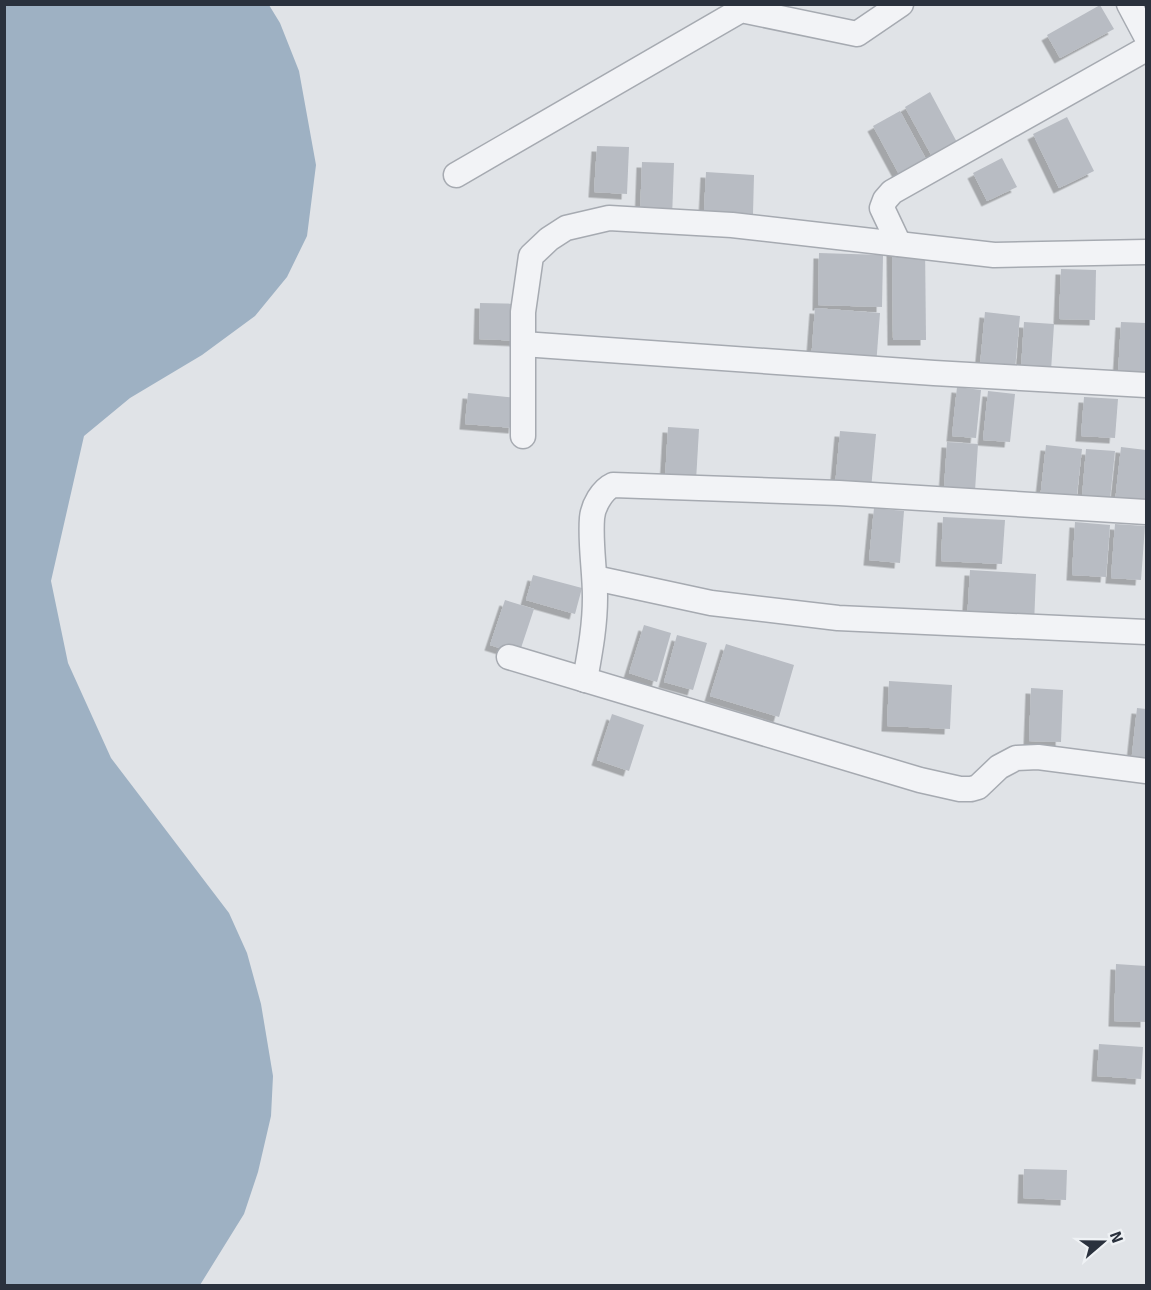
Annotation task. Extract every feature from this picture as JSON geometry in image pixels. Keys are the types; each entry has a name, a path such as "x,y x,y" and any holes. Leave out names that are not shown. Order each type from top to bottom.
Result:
{"street":[{"path":"456,175 741,10 857,34 901,4"},
{"path":"1129,4 1146,36"},
{"path":"899,244 882,208 892,192 1146,49"},
{"path":"523,436 524,312 531,256 549,239 566,228 609,218 732,225 994,255 1146,252"},
{"path":"523,344 934,373 1146,385"},
{"path":"585,680 594,633 595,578 592,517 599,499 607,488 613,485 839,493 1146,513"},
{"path":"595,578 711,603 838,618 1146,632"},
{"path":"509,657 920,780 960,789 971,789 978,786 999,767 1016,758 1038,757 1146,771"}],"water":[{"path":"5,4 269,5 280,23 299,71 316,165 307,236 287,277 255,316 202,355 130,398 84,436 51,581 68,663 111,758 229,913 247,953 261,1004 273,1076 271,1116 258,1172 244,1214 200,1285 5,1285"}],"building":[{"path":"1100,5 1114,29 1060,58 1047,35"},
{"path":"930,92 959,146 934,160 905,107"},
{"path":"900,111 927,161 900,176 873,126"},
{"path":"1067,117 1094,171 1059,188 1033,134"},
{"path":"597,146 629,147 627,194 594,192"},
{"path":"1002,158 1017,187 987,201 973,173"},
{"path":"642,162 674,163 672,218 640,216"},
{"path":"706,172 754,175 753,214 704,211"},
{"path":"925,243 926,340 893,340 892,244"},
{"path":"819,253 883,255 882,307 818,305"},
{"path":"1061,269 1096,270 1095,320 1059,319"},
{"path":"480,303 523,304 522,341 479,339"},
{"path":"815,308 880,313 876,366 811,361"},
{"path":"985,312 1020,316 1015,369 980,365"},
{"path":"1024,322 1054,324 1051,371 1021,368"},
{"path":"1121,322 1146,323 1146,375 1118,374"},
{"path":"957,387 981,390 976,438 952,436"},
{"path":"988,391 1015,394 1010,442 983,440"},
{"path":"468,393 517,398 514,428 465,424"},
{"path":"1084,397 1118,399 1115,438 1081,436"},
{"path":"668,427 699,429 696,481 665,479"},
{"path":"840,431 876,434 871,489 835,486"},
{"path":"947,442 978,444 975,491 944,489"},
{"path":"1046,445 1082,449 1076,503 1040,499"},
{"path":"1121,447 1146,450 1145,505 1115,502"},
{"path":"1086,449 1115,451 1110,500 1082,497"},
{"path":"874,508 904,511 900,563 869,560"},
{"path":"943,517 1005,520 1002,564 941,561"},
{"path":"1075,522 1110,525 1106,577 1072,575"},
{"path":"1115,524 1145,526 1141,580 1111,578"},
{"path":"970,570 1036,574 1034,625 967,621"},
{"path":"533,575 582,588 575,614 526,600"},
{"path":"505,600 534,609 519,654 490,645"},
{"path":"644,625 671,633 657,682 629,673"},
{"path":"677,635 707,643 693,690 664,682"},
{"path":"726,644 794,665 779,717 710,696"},
{"path":"889,681 952,685 950,729 887,726"},
{"path":"1031,688 1063,690 1061,742 1029,741"},
{"path":"1137,708 1146,709 1146,766 1131,764"},
{"path":"612,714 644,725 629,771 597,760"},
{"path":"1116,964 1146,966 1146,1022 1114,1021"},
{"path":"1099,1044 1143,1047 1141,1079 1097,1076"},
{"path":"1024,1169 1067,1170 1066,1200 1023,1198"}]}
